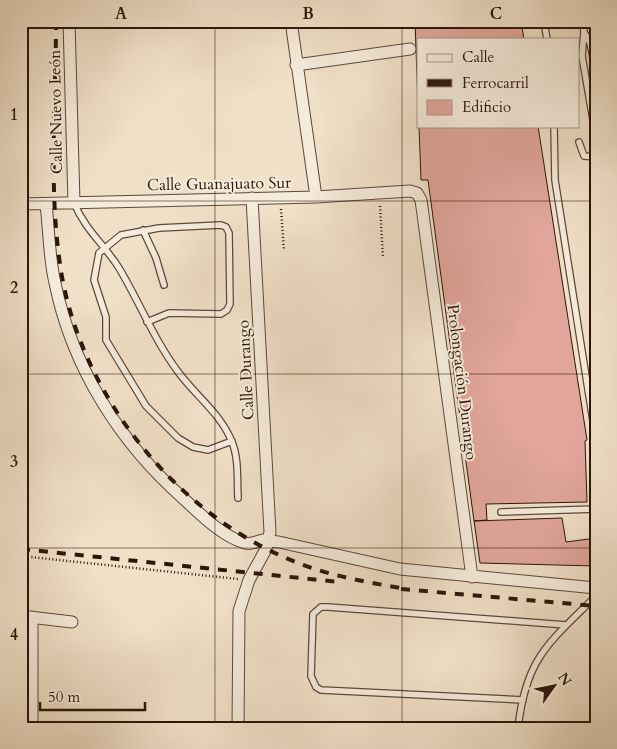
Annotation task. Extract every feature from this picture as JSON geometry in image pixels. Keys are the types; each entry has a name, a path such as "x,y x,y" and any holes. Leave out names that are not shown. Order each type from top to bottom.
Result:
{"street":[{"name":"Calle Nuevo León","path":"69,21 74,203"},
{"path":"290,21 316,197"},
{"path":"296,65 410,49"},
{"name":"Calle Guanajuato Sur","path":"21,204 316,197 410,191 417,193"},
{"name":"Prolongación Durango","path":"417,193 421,200 436,296 472,576"},
{"name":"Calle Durango","path":"252,198 269,541"},
{"path":"46,204 54,282 62,310 87,374 114,419 154,471 215,526 243,543 269,541 381,566 596,588"},
{"path":"238,728 238,618 249,580 269,541"},
{"path":"32,728 26,688 27,617 72,622"}],"lane":[{"path":"544,21 547,38"},
{"path":"582,21 584,32 582,56 596,137"},
{"path":"584,32 590,43 596,72"},
{"path":"554,128 556,189 596,440"},
{"path":"580,142 584,156 596,157"},
{"path":"74,203 84,223 119,268 146,322 178,372 216,414 232,441 235,450 238,498"},
{"path":"146,322 162,314 221,314 227,310 230,304 229,233 226,227 221,225 144,230 121,235 103,248 99,254 94,280 106,317 105,337 136,391 167,428 186,444 208,450 232,441"},
{"path":"144,230 154,252 164,285"},
{"path":"502,512 596,510"},
{"path":"518,728 523,700 537,658 566,625 596,596"},
{"path":"523,700 321,690 316,687 311,676 313,614 321,607 328,607 566,625"}],"path":[{"path":"379,194 383,257"},
{"path":"281,198 284,251"},
{"path":"21,556 249,580"}],"building":[{"path":"415,21 521,21 524,38 417,38 417,78"},
{"path":"419,128 538,128 587,440 585,441 587,502 486,504 487,520 474,521 428,180 421,180"},
{"path":"562,518 566,542 596,538 596,566 480,563 474,521"}],"railway":[{"path":"56,21 54,178 57,240 61,271 72,316 89,360 111,403 138,442 170,478 206,510 244,537 286,558 315,569 360,581 407,589"},
{"path":"21,549 339,582"},
{"path":"401,589 596,606"}]}
